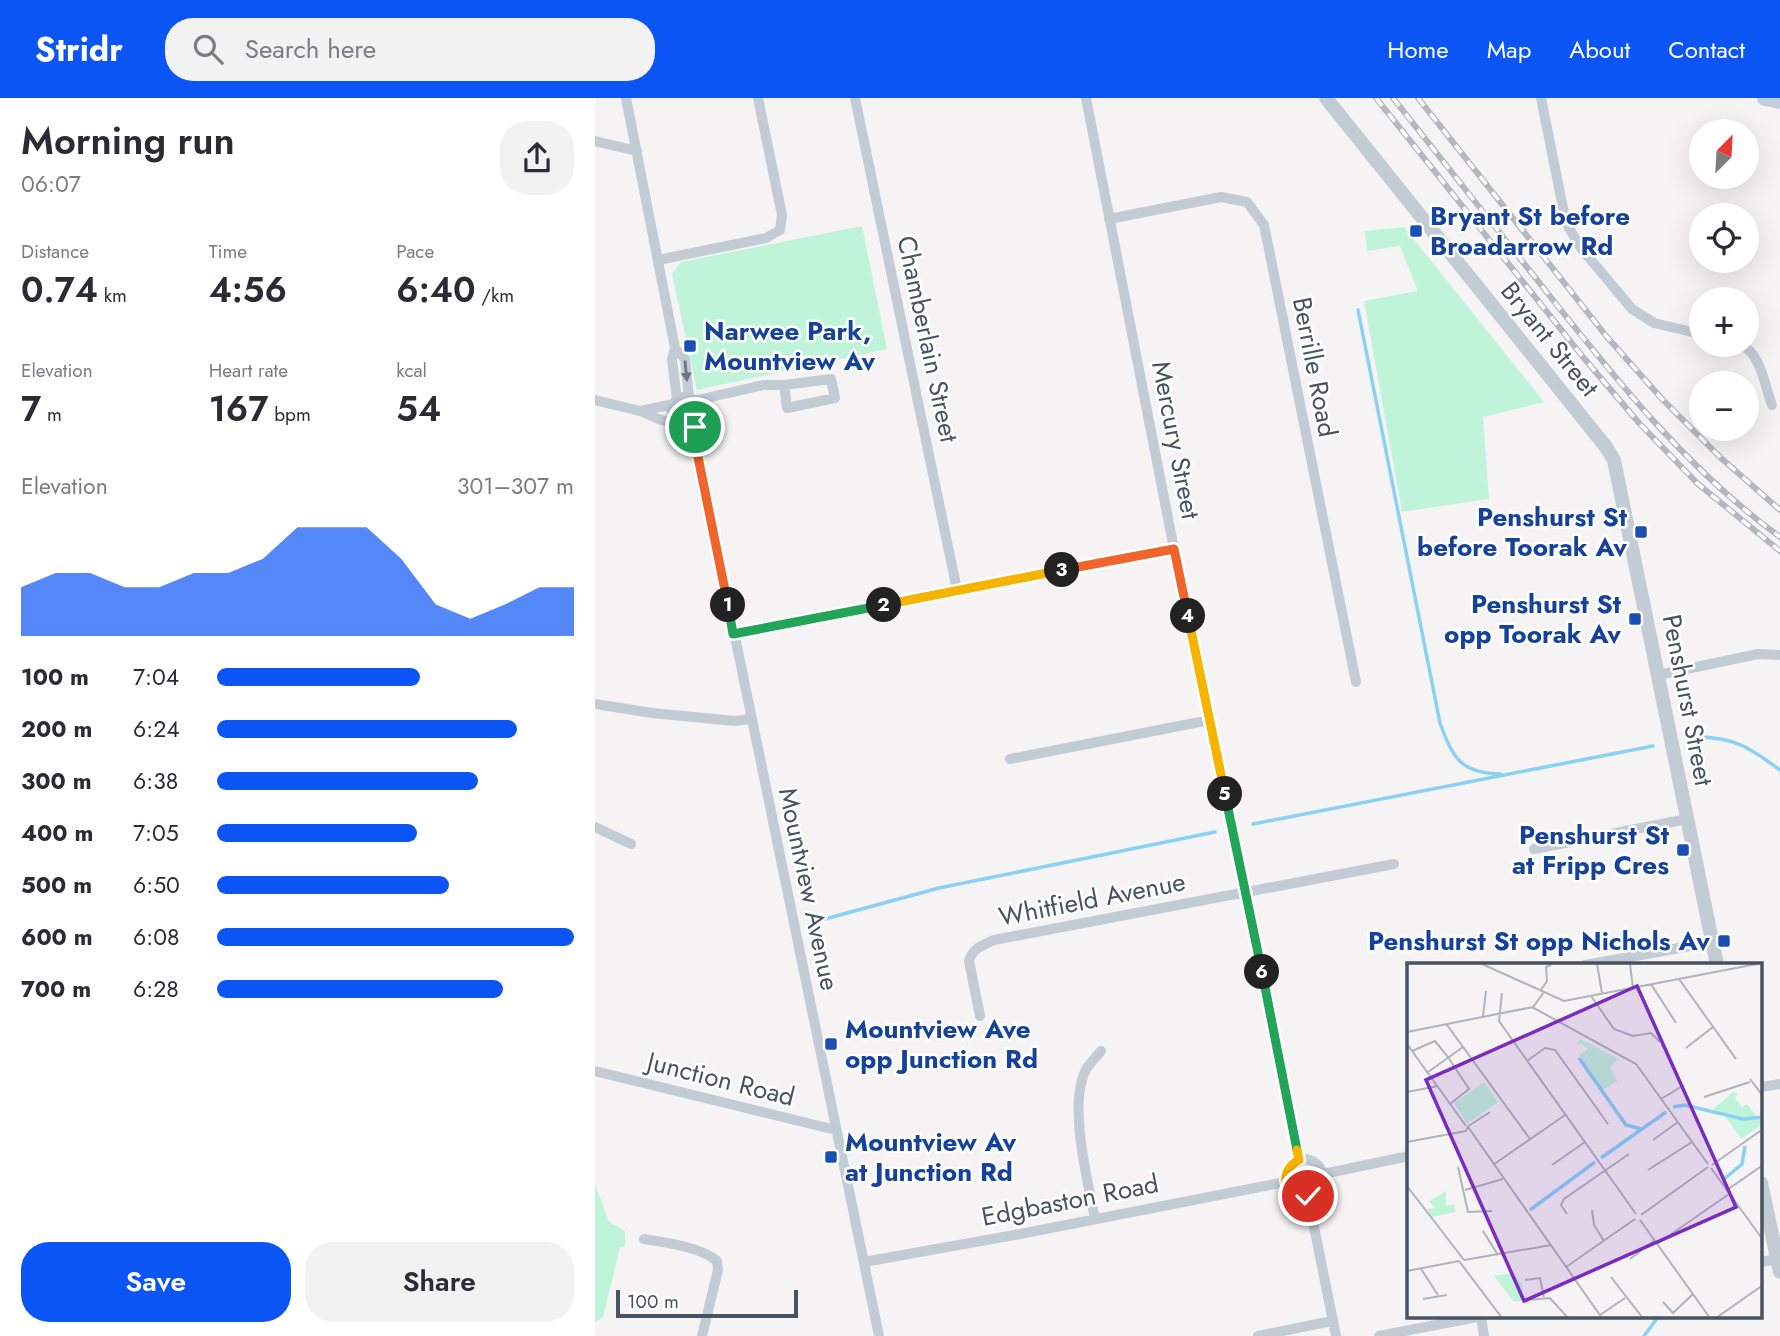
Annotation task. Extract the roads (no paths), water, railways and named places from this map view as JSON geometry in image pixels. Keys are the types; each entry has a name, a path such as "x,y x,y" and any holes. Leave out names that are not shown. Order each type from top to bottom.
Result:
{"main road":[{"path":"1765,98 1780,101"}],"street":[{"path":"627,98 675,348 672,359 675,402 672,411 678,420"},
{"path":"658,260 766,238 781,230 782,215 758,98"},
{"name":"Chamberlain Street","path":"855,98 957,590"},
{"name":"Mercury Street","path":"1086,98 1174,549 1299,1160"},
{"name":"Bryant Street","path":"1326,98 1607,447"},
{"path":"1541,98 1566,223 1581,248 1632,309 1654,323 1689,331"},
{"path":"595,141 637,151"},
{"name":"Berrille Road","path":"1109,219 1221,197 1247,202 1263,225 1356,682"},
{"path":"595,400 668,421 686,422 693,419 697,410 691,399 685,359 675,348"},
{"path":"1754,357 1772,405"},
{"path":"640,411 763,385 831,379 835,398 787,408 784,385"},
{"name":"Mountview Avenue","path":"693,419 697,452 750,719 879,1336"},
{"name":"Mountview Avenue","path":"678,420 697,452"},
{"name":"Penshurst Street","path":"1607,447 1614,460 1717,963"},
{"path":"733,634 1174,549"},
{"path":"1658,675 1758,654 1780,654"},
{"path":"595,704 652,713 750,719"},
{"path":"1010,759 1210,720"},
{"path":"1534,849 1687,819"},
{"path":"595,827 631,844"},
{"path":"1246,892 1394,864"},
{"name":"Whitfield Avenue","path":"980,1016 969,961 972,953 986,944 995,940 1246,892"},
{"path":"1596,963 1713,942"},
{"path":"1095,1219 1078,1125 1086,1070 1101,1051"},
{"name":"Junction Road","path":"595,1071 837,1130"},
{"path":"1322,1174 1407,1156"},
{"path":"1299,1160 1311,1161 1322,1174 1321,1186 1308,1196 1291,1192 1285,1182 1289,1166 1299,1160"},
{"name":"Edgbaston Road","path":"864,1262 1285,1182"},
{"path":"1763,1189 1777,1237 1779,1265"},
{"path":"1308,1196 1336,1336"},
{"path":"643,1239 675,1244 717,1261 718,1270 702,1336"},
{"path":"1378,1336 1474,1318"},
{"path":"1479,1318 1484,1336"},
{"path":"1258,1336 1332,1321"}],"waterway":[{"path":"1358,310 1440,723 1449,746 1467,767 1476,771 1501,774"},
{"path":"1696,737 1721,739 1741,745 1780,770"},
{"path":"1253,824 1653,746"},
{"path":"814,922 939,888 1215,832"},
{"path":"1644,1336 1657,1318"}],"railway":[{"path":"1376,98 1639,423 1698,484 1780,551"},
{"path":"1393,98 1575,328 1656,424 1715,484 1780,537"},
{"path":"1418,98 1607,337 1663,400 1721,458 1780,510"}],"place":[{"name":"Bryant St before Broadarrow Rd","path":"1416,231"},
{"name":"Narwee Park, Mountview Av","path":"690,346"},
{"name":"Penshurst St before Toorak Av","path":"1641,532"},
{"name":"Penshurst St opp Toorak Av","path":"1635,619"},
{"name":"Penshurst St at Fripp Cres","path":"1683,850"},
{"name":"Penshurst St opp Nichols Av","path":"1724,941"},
{"name":"Mountview Ave opp Junction Rd","path":"831,1044"},
{"name":"Mountview Av at Junction Rd","path":"831,1157"}]}
